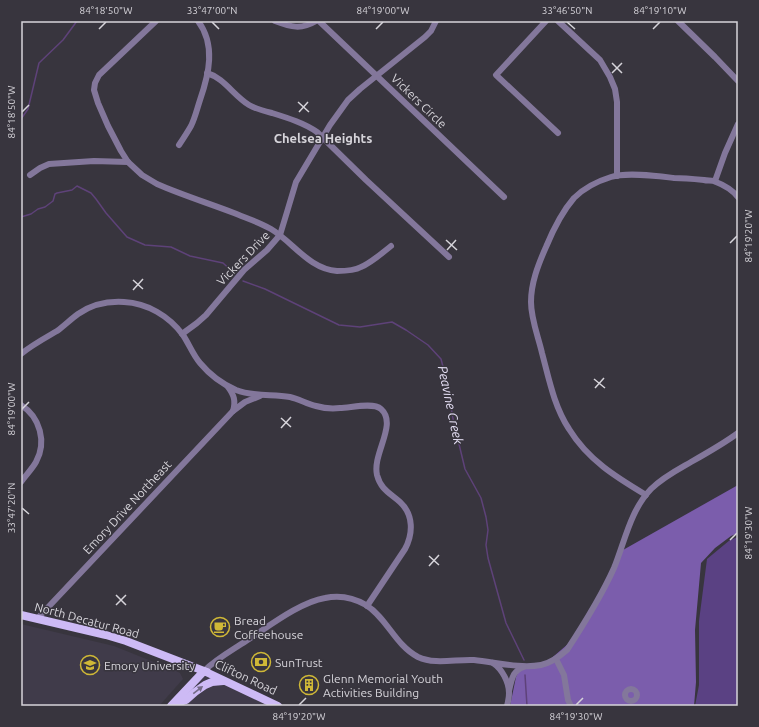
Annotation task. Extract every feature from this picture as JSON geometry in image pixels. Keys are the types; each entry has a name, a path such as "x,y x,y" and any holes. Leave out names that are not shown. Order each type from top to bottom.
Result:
{"main road":[{"name":"North Decatur Road","path":"21,615 108,636 144,648 204,671 252,694"},
{"name":"Clifton Road","path":"172,705 204,671"},
{"path":"172,705 186,700 205,685 212,682 225,681"},
{"name":"Clifton Road","path":"252,694 278,706"}],"street":[{"path":"156,21 107,66 95,82 94,90 98,103 108,126 128,162 142,175 157,184 252,220 270,229 280,235 313,262 325,268 337,271 351,270 361,267 391,246"},
{"path":"179,145 194,118 206,83 209,46 205,32 198,21"},
{"path":"275,21 295,27 309,25 316,21"},
{"name":"Vickers Circle","path":"319,21 504,197"},
{"name":"Vickers Drive","path":"182,334 206,315 244,270 267,250 280,235 296,182 322,137 348,100 425,37 436,21"},
{"path":"546,21 496,75 558,133"},
{"path":"558,21 600,60 615,89 617,102 618,176"},
{"path":"678,21 738,81"},
{"path":"207,73 217,77 232,92 250,106 297,122 314,130 449,257"},
{"path":"715,181 725,153 738,124"},
{"path":"30,175 40,168 50,164 101,161 128,162"},
{"path":"646,495 596,462 569,430 559,412 535,327 531,304 532,290 538,265 559,219 575,198 584,190 599,182 618,176 634,175 715,181 733,192 738,197"},
{"path":"21,354 85,310 107,302 141,304 161,314 167,319 182,334 193,353 210,374 228,386 260,396 267,395 294,398 316,406 327,408 371,406 382,409 388,424 379,453 376,467 377,473 384,489 406,510 411,520 411,532 405,549 367,606"},
{"path":"228,386 235,397 233,411"},
{"name":"Emory Drive Northeast","path":"37,619 233,411 250,399 267,395"},
{"path":"21,405 27,409 35,419 41,439 40,450 35,463 21,482"},
{"path":"204,671 223,655 290,613 314,601 331,597 355,600 367,606 413,654 429,660 475,660 527,666 544,664 556,659 567,650 602,593 614,567 632,518 646,495 671,473 718,447 738,433"},
{"path":"556,659 564,675 568,700 571,706"},
{"path":"493,663 497,665 503,673 509,692"},
{"path":"507,706 513,675 515,672 527,666"}],"shaded area":[{"path":"738,485 738,533 731,536 715,548 701,563 695,630 696,682 694,706 510,706 516,677 519,671 547,662 568,644 598,602 623,550"},
{"path":"738,537 738,706 695,706 699,685 699,621 707,559 730,540"},
{"name":"Emory University","path":"21,624 114,646 176,671 180,673 183,679 159,706 21,706"},
{"name":"Emory University","path":"204,671 278,706 171,706"}],"waterway":[{"name":"Peavine Creek","path":"21,119 28,109 39,63 63,40 77,21"},
{"name":"Peavine Creek","path":"21,217 45,207 53,201 55,194 72,190 77,186 91,193 127,237 145,245 171,247 190,256 223,263 234,273"},
{"name":"Peavine Creek","path":"243,281 265,289 339,325 360,327 392,322 428,345 441,359 465,469 481,498 486,517 488,530 486,545 488,558 506,623 524,660"},
{"name":"Peavine Creek","path":"525,675 527,706"}],"place":[{"name":"Bread Coffeehouse","path":"220,627"},
{"name":"SunTrust","path":"261,662"},
{"name":"Emory University","path":"90,665"},
{"name":"Glenn Memorial Youth Activities Building","path":"309,685"}],"district":[{"name":"Chelsea Heights","path":"323,138"}]}
